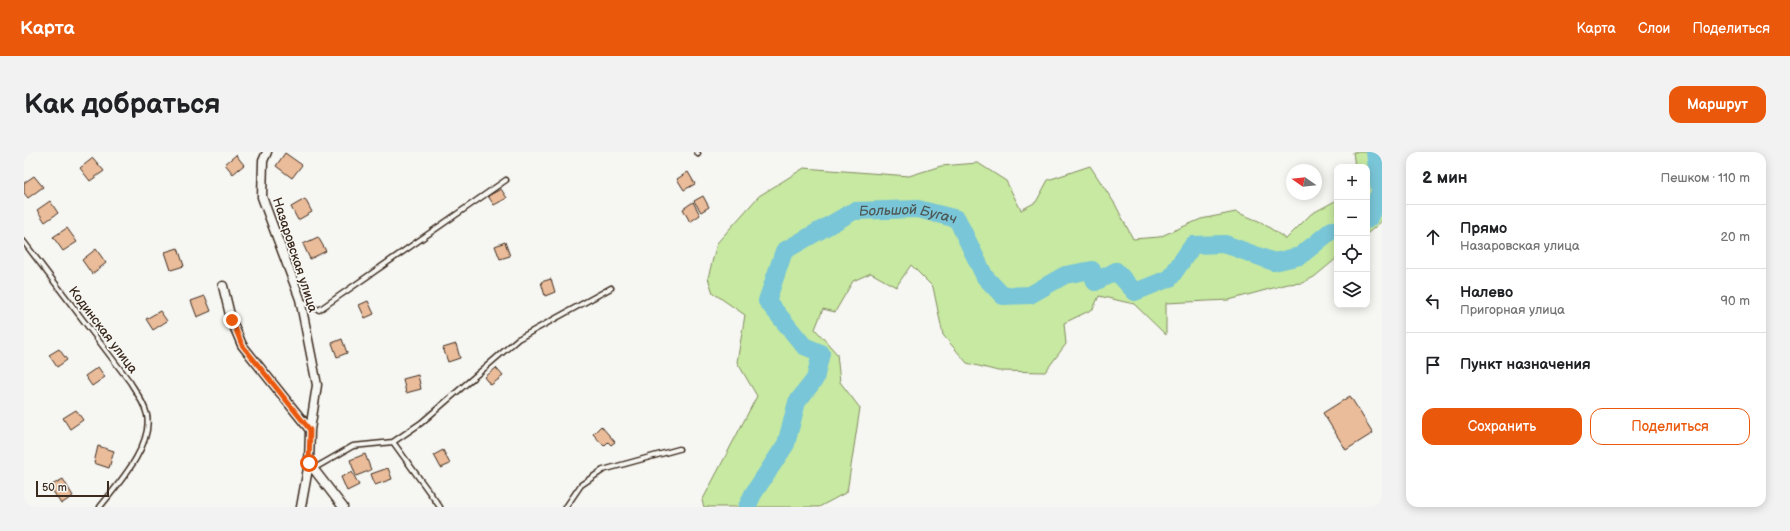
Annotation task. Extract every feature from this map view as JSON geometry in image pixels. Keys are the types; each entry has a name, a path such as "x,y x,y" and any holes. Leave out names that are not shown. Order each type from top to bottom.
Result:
{"street":[{"name":"Назаровская улица","path":"267,152 263,161 262,197 300,299 317,385 310,430 311,466 301,507"},
{"path":"223,286 232,320 242,345 310,430"},
{"path":"311,466 342,507"}],"lane":[{"path":"300,299 319,310 506,180"},
{"name":"Кодинская улица","path":"24,242 144,404 147,417 145,438 137,457 100,507"},
{"path":"311,466 353,446 393,442 421,423 518,339 611,288"},
{"path":"393,442 440,507"},
{"path":"566,507 581,485 603,470 679,449"}],"green space":[{"path":"1353,152 1382,152 1382,221 1370,231 1370,164 1355,164"},
{"path":"978,163 1006,181 1021,210 1036,202 1048,180 1090,166 1115,204 1133,239 1159,237 1201,219 1236,212 1261,222 1286,239 1311,214 1334,202 1334,260 1314,277 1302,283 1288,284 1229,300 1166,303 1166,335 1134,304 1099,296 1093,309 1064,323 1066,344 1045,372 998,371 967,363 943,335 933,287 911,265 896,287 871,273 853,281 835,312 823,309 815,329 837,354 840,382 860,408 847,492 819,507 704,507 702,501 757,396 737,362 745,315 713,293 708,278 717,243 759,196 804,168 909,176 941,166"}],"building":[{"path":"285,153 302,165 292,178 276,166"},
{"path":"236,155 244,165 233,174 225,164"},
{"path":"93,158 104,171 90,181 80,168"},
{"path":"688,172 695,184 684,190 677,179"},
{"path":"34,176 43,187 28,198 24,193 24,183"},
{"path":"501,189 507,198 494,205 488,196"},
{"path":"703,196 709,207 701,212 694,201"},
{"path":"305,199 312,212 298,220 291,207"},
{"path":"50,201 58,213 45,222 37,210"},
{"path":"693,202 700,215 690,222 683,209"},
{"path":"67,228 77,242 63,251 53,237"},
{"path":"318,237 326,251 310,259 303,244"},
{"path":"505,242 510,256 500,259 495,246"},
{"path":"178,248 184,266 171,270 165,252"},
{"path":"96,249 106,263 92,274 82,260"},
{"path":"551,279 555,292 545,296 541,282"},
{"path":"205,296 211,311 197,317 191,301"},
{"path":"368,301 374,314 365,318 359,305"},
{"path":"160,311 167,321 153,330 146,319"},
{"path":"342,339 347,353 337,357 332,343"},
{"path":"456,344 460,358 448,362 443,348"},
{"path":"59,349 67,360 57,367 49,355"},
{"path":"98,367 105,377 92,386 85,376"},
{"path":"496,368 503,376 491,385 485,377"},
{"path":"418,375 421,389 406,393 403,379"},
{"path":"1350,396 1373,433 1346,450 1323,413"},
{"path":"76,410 83,420 70,429 63,418"},
{"path":"601,426 615,442 611,445 608,442 604,446 593,434"},
{"path":"98,446 114,451 109,468 94,463"},
{"path":"443,450 450,464 441,468 434,455"},
{"path":"365,454 371,470 356,476 350,460"},
{"path":"388,468 392,479 375,485 371,474"},
{"path":"352,472 359,485 347,491 341,477"},
{"path":"63,479 73,496 61,504 50,486"}],"waterway":[{"name":"Большой Бугач","path":"1370,216 1380,192 1375,152"},
{"name":"Большой Бугач","path":"747,507 753,494 786,444 797,402 815,379 821,353 804,346 767,301 784,251 854,211 918,209 957,219 985,277 1003,296 1030,295 1065,275 1092,270 1095,282 1116,271 1135,292 1170,278 1193,245 1225,244 1274,262 1300,256 1332,230 1334,230"}],"route":[{"path":"232,320 242,345 310,430 309,463"}]}
